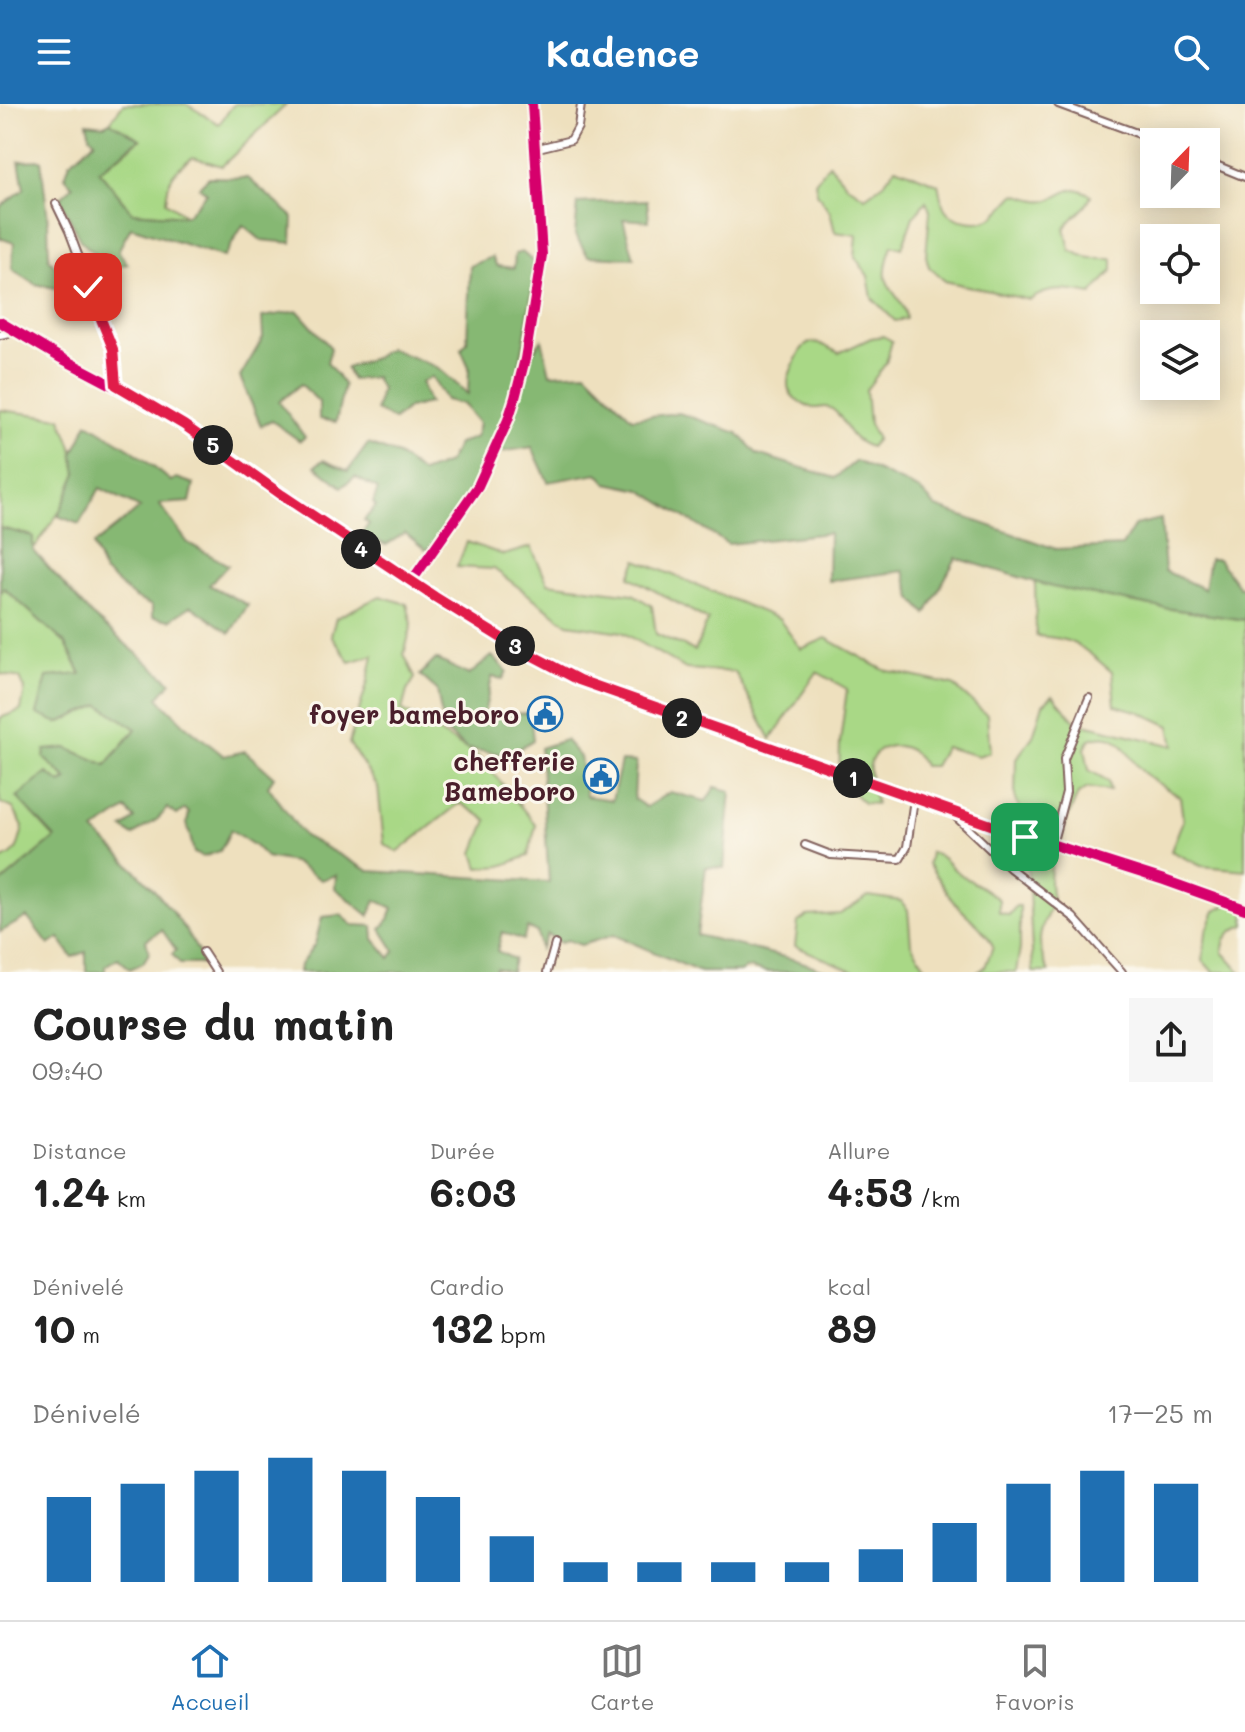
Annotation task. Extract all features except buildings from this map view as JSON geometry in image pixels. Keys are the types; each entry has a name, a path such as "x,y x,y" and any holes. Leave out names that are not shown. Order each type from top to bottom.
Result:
{"street":[{"path":"411,582 478,486 515,398 525,359 542,255 532,104"},
{"path":"534,149 571,140 578,127 581,104"},
{"path":"1058,104 1140,134"},
{"path":"1220,167 1245,177"},
{"path":"56,204 111,342 116,385"},
{"path":"0,322 184,425 411,582 516,647 592,686 951,812 1245,909"},
{"path":"0,335 17,332"},
{"path":"1052,845 1066,792 1064,759 1089,698"},
{"path":"805,845 831,855 900,859 907,847 914,799"},
{"path":"951,812 1011,869 1073,917 1122,972"},
{"path":"547,972 555,944"},
{"path":"203,952 216,972"}],"green space":[{"path":"123,104 186,104 219,124 234,104 287,104 222,166 193,157 176,171 168,187 166,202 186,216 132,212 99,171 140,140 110,122"},
{"path":"110,122 140,139 99,171 132,212 186,216 207,193 199,187 209,177 248,178 293,217 292,243 261,240 243,225 224,257 131,227 118,251 128,264 110,268 80,240 60,198 73,186 65,177 70,162 95,141 90,136 87,123 104,125"},
{"path":"41,160 49,259 76,292 35,284 12,269 14,243 0,238 0,207 24,189 19,161"},
{"path":"829,164 847,185 865,197 883,184 896,167 938,184 945,209 954,217 968,221 988,220 1016,194 1049,200 1069,190 1084,191 1091,195 1089,200 1065,228 1070,250 1090,259 1113,259 1113,270 1092,294 1052,291 1030,300 945,281 929,267 926,256 930,211 926,201 913,217 902,248 892,245 888,257 886,278 903,307 906,319 895,321 872,298 868,276 855,257 857,235 835,232 830,212 817,193 815,182"},
{"path":"647,200 649,221 623,219 634,258 588,256 575,235 578,203"},
{"path":"522,252 536,264 520,362 499,438 473,490 427,551 405,533 386,545 361,534 369,524 364,520 376,506 373,503 378,489 355,477 342,487 315,466 323,460 348,471 368,444 398,455 422,473 448,463 458,444 476,437 479,423 463,404 446,400 432,377 421,382 429,403 408,408 394,420 376,410 381,389 375,377 352,380 346,368 374,358 389,348 437,367 468,394 469,367 461,349 467,342 470,266 492,257 497,266 514,268 515,254"},
{"path":"298,311 331,348 327,362 344,385 336,422 319,419 319,402 301,384 279,402 305,437 300,441 272,421 261,426 240,377 263,338 262,317"},
{"path":"883,336 892,341 886,363 866,390 869,424 877,439 870,447 850,433 832,409 813,408 795,399 790,393 788,380 806,345 816,343 839,353 871,338"},
{"path":"542,339 550,374 586,372 632,418 679,413 738,433 757,454 835,478 856,461 920,490 936,507 1056,549 1122,546 1135,525 1161,519 1165,571 1204,589 1209,559 1218,559 1239,587 1245,587 1245,620 1052,587 956,558 926,614 912,598 904,571 828,581 829,533 728,544 641,490 607,483 598,473 548,482 532,447 495,453 518,402 528,359"},
{"path":"0,410 61,418 76,459 77,473 71,490 33,550 32,536 0,528"},
{"path":"88,423 132,450 171,481 177,478 194,484 190,502 159,504 188,543 228,565 209,585 248,605 230,633 191,606 170,620 152,617 152,606 135,598 104,572 93,545 140,508 100,488 79,524 58,516 77,473 73,454"},
{"path":"0,528 33,536 33,550 91,615 171,682 158,698 184,724 224,756 245,751 274,777 268,786 304,836 369,871 549,882 540,748 565,740 580,757 586,796 612,800 621,761 636,762 634,799 646,807 670,792 706,801 715,787 731,791 724,868 706,867 697,935 796,960 830,972 766,972 748,968 739,972 700,972 614,935 581,945 567,940 561,943 547,934 540,949 537,932 527,928 523,940 502,932 497,951 514,959 511,972 496,968 494,972 439,972 432,968 431,972 299,972 300,965 315,944 322,917 341,915 353,925 373,926 374,939 390,958 395,951 381,929 393,908 376,900 369,916 335,888 336,875 321,880 293,862 266,857 231,830 220,851 203,857 194,853 187,823 189,813 185,809 177,815 167,808 160,817 133,836 123,828 135,819 126,809 94,831 170,909 204,964 180,964 172,954 176,950 162,930 146,940 149,953 143,963 130,969 118,958 105,966 105,972 86,972 86,952 72,957 59,938 49,945 27,917 0,932 0,884 55,838 17,797 47,773 61,783 68,780 44,758 45,750 67,748 106,765 136,729 100,705 58,723 37,714 47,677 81,674 66,644 4,588 0,593"},
{"path":"467,542 504,555 531,547 548,583 633,594 652,606 656,634 695,651 708,620 630,577 637,560 779,619 801,649 826,638 884,670 953,685 987,715 990,752 978,756 945,747 934,766 923,766 911,751 903,747 886,747 873,757 870,765 876,804 864,803 839,780 847,689 817,672 771,739 735,672 686,669 622,632 568,624 494,569 457,567"},
{"path":"1035,582 1151,606 1245,620 1245,870 1201,866 1171,851 1183,820 1180,797 1143,772 1117,740 1110,737 1090,739 1085,748 1089,770 1108,781 1110,791 1088,788 1078,794 1056,848 1050,875 1053,903 1040,938 1049,972 1033,972 1026,828 1015,796 1016,759 1033,736 1043,704 1053,695 1076,722 1174,746 1170,726 1115,705 1112,672 1093,656 1070,642 1036,636"},
{"path":"4,588 66,644 81,675 58,723 100,705 136,729 106,765 67,748 44,758 68,780 61,783 55,838 0,884 0,860 14,852 23,827 13,808 0,803 0,718 21,710 25,689 20,678 0,674 0,593"},
{"path":"380,596 407,604 412,624 404,654 415,678 407,691 402,710 481,758 536,825 528,856 501,866 479,868 474,853 487,820 460,803 398,852 384,844 378,787 349,743 373,655 350,662 331,635 336,618"},
{"path":"492,656 507,671 503,679 492,677 484,714 530,713 533,740 509,755 467,749 444,730 437,690 420,675 436,659 469,675"},
{"path":"930,852 942,857 956,871 999,900 999,912 1009,915 1016,906 1020,906 1020,949 1016,972 978,972 985,967 993,946 981,928 954,902 928,864"},
{"path":"869,896 901,901 908,910 911,944 929,972 855,972 795,946 798,922 807,916 840,914"},
{"path":"1235,901 1245,903 1245,925 1229,934 1223,952 1241,972 1213,972 1203,961 1206,932 1215,911"}],"cycle path":[{"path":"411,582 478,486 508,420 525,359 542,255 532,104"},
{"path":"0,322 169,415 390,568 516,647 579,680 951,812 1245,909"}],"place":[{"name":"foyer bameboro","path":"545,714"},
{"name":"chefferie Bameboro","path":"601,776"}],"route":[{"path":"88,287 113,349 116,385 169,415 356,546 516,647 604,691 1025,837"}]}
